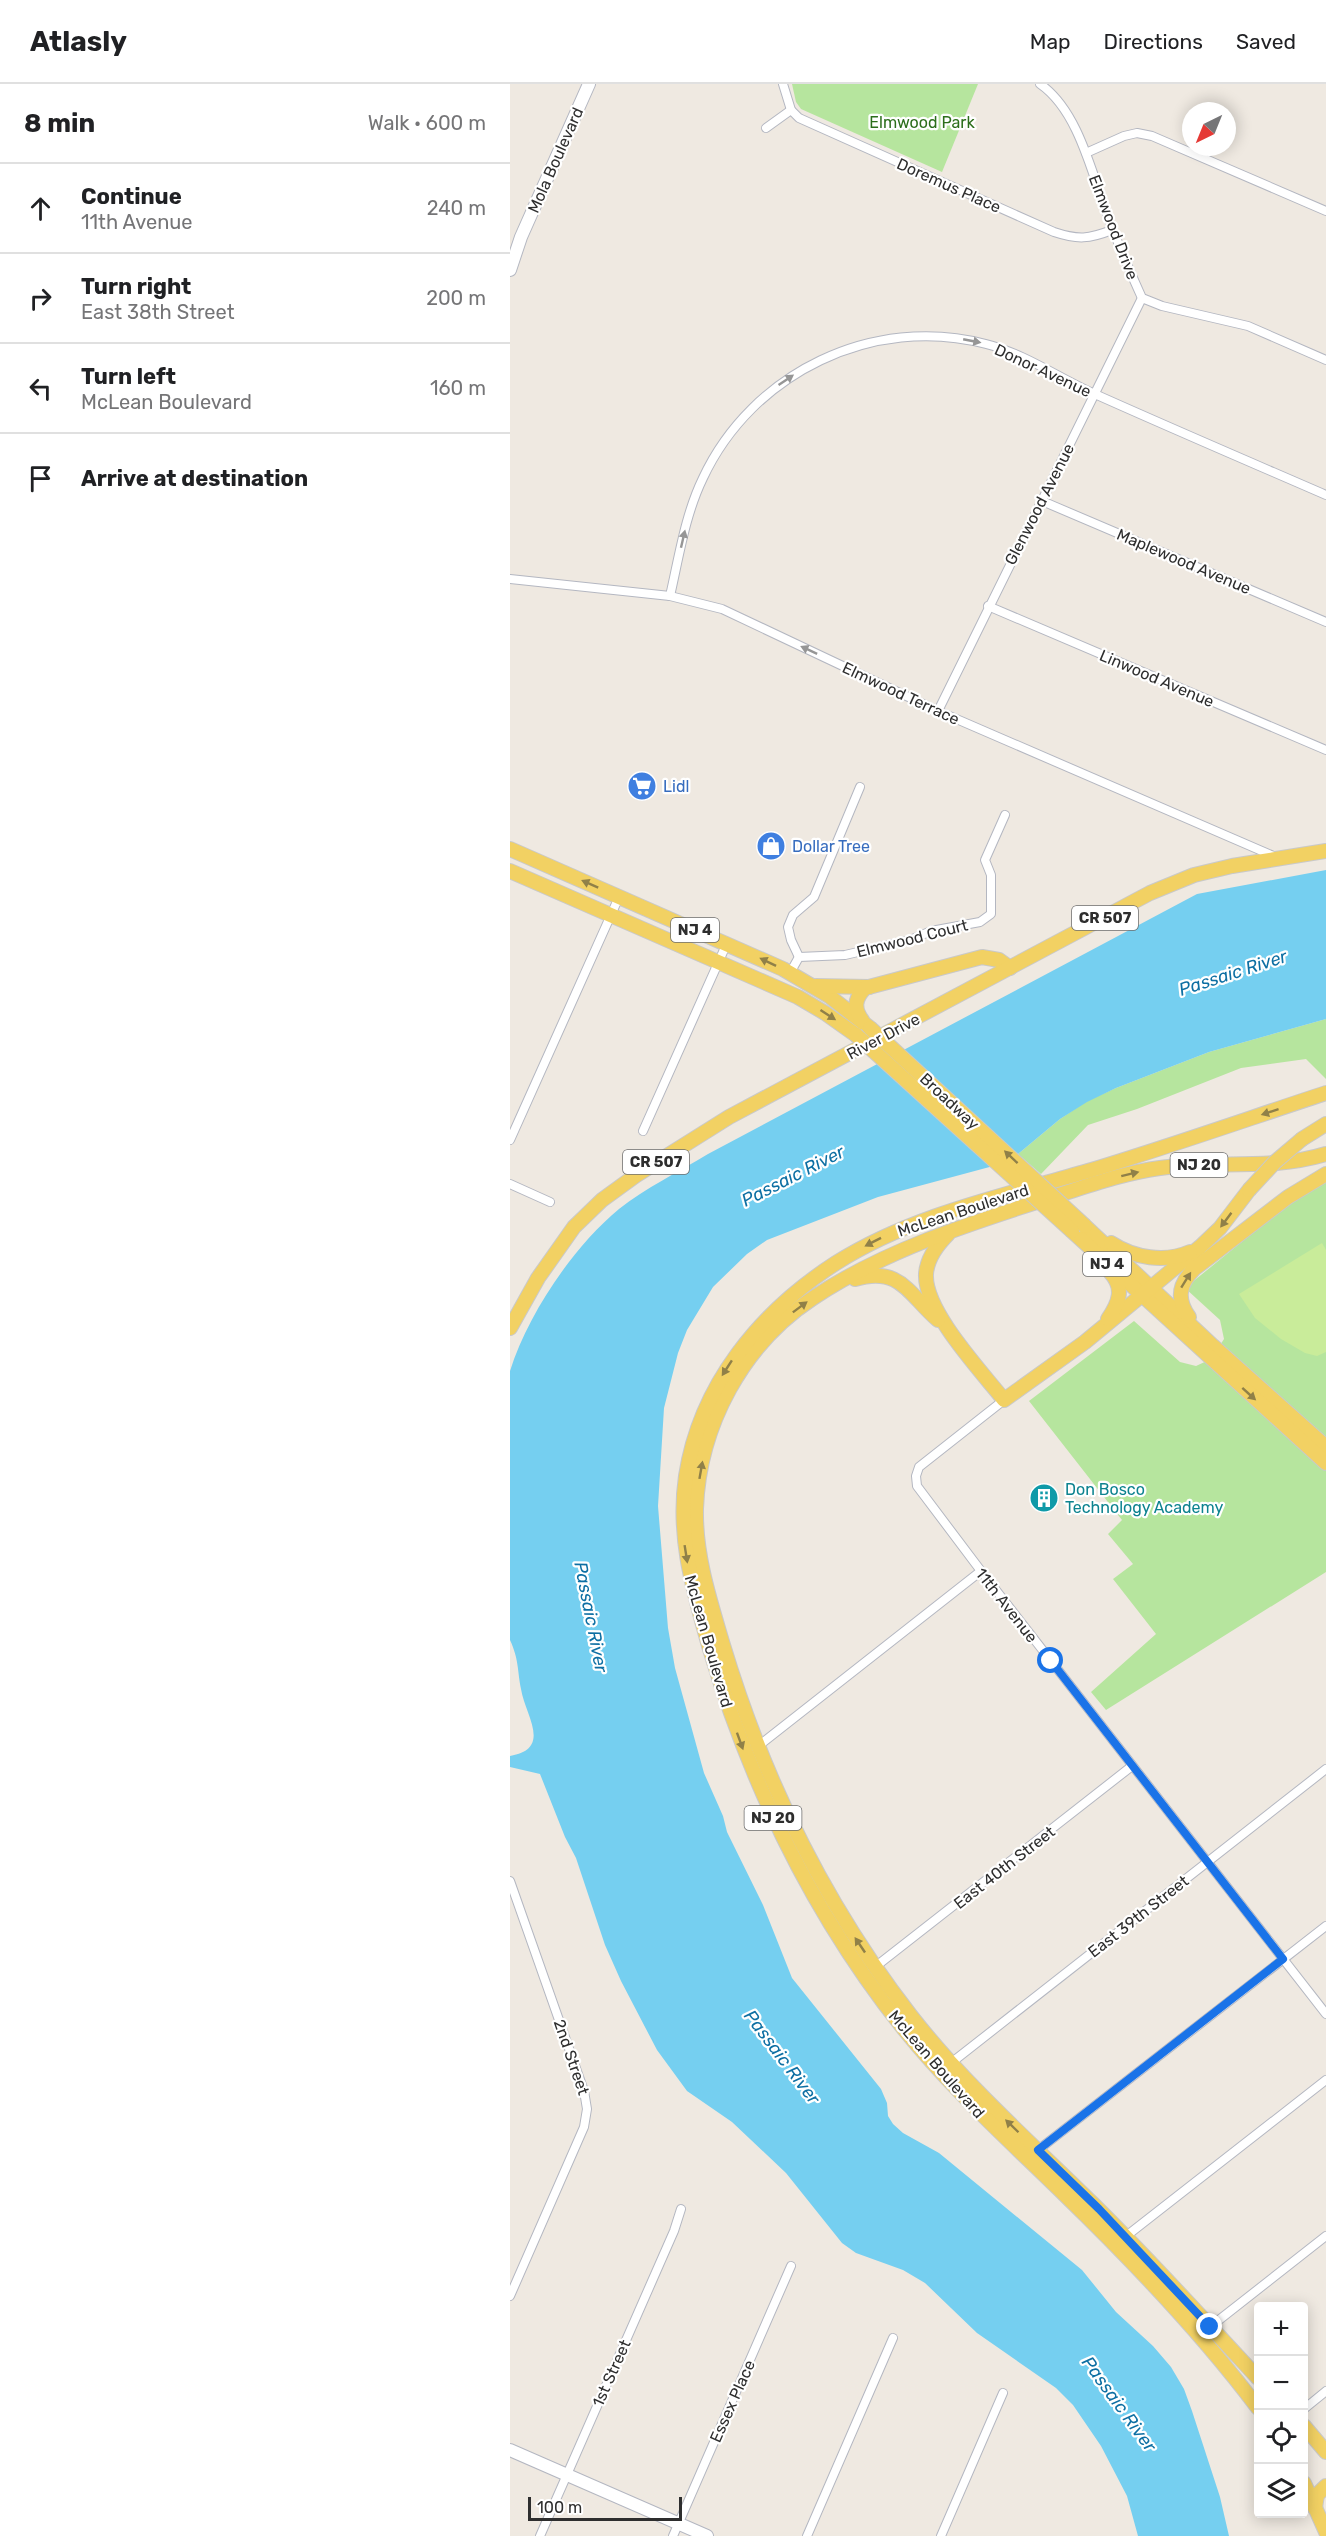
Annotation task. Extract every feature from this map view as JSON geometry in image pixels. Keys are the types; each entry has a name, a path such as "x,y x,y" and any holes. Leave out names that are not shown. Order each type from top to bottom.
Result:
{"main road":[{"name":"Mola Boulevard","path":"510,270 521,237 589,84"},
{"name":"Broadway","path":"510,849 727,943 790,973 829,996 870,1028 1085,1226 1147,1292 1326,1463"},
{"name":"River Drive","path":"510,1328 531,1288 562,1243 586,1214 626,1182 729,1117 1150,893 1194,875 1326,851"},
{"name":"Broadway","path":"510,871 798,997 856,1035 1072,1232 1147,1292"},
{"path":"870,1028 855,1008 859,994 864,988 982,957 999,960 1010,968"},
{"path":"807,983 825,987 871,987"},
{"name":"McLean Boulevard","path":"1254,2403 1205,2343 1135,2266 1070,2199 980,2114 929,2059 881,1999 838,1937 786,1846 740,1740 694,1596 685,1549 683,1512 686,1473 695,1436 709,1400 727,1367 750,1336 778,1308 838,1262 870,1243 924,1221 1121,1161 1326,1093"},
{"path":"832,1286 870,1276 890,1277 906,1287 947,1328 1004,1400 1036,1379 1101,1329 1200,1247 1220,1228 1249,1190 1275,1162 1302,1139 1326,1124"},
{"name":"McLean Boulevard","path":"1254,2374 1125,2237 951,2063 914,2020 875,1967 811,1865 757,1747 732,1675 702,1568 696,1511 700,1474 708,1440 720,1406 748,1360 787,1318 832,1286 864,1269 952,1231 1036,1202 1142,1171 1190,1166 1268,1165 1326,1154"},
{"path":"1209,1350 1180,1301 1180,1291 1186,1277 1279,1203 1326,1174"},
{"path":"1085,1226 1118,1247 1144,1257 1171,1257 1200,1247"},
{"path":"947,1328 929,1292 926,1274 935,1250 952,1231"},
{"path":"1072,1232 1117,1279 1120,1291 1118,1303 1101,1329"},
{"name":"Broadway","path":"1209,1350 1326,1447"},
{"path":"1308,2431 1326,2452"},
{"path":"510,2450 707,2536"},
{"path":"1315,2508 1317,2495 1326,2486"},
{"path":"1308,2492 1326,2532"}],"street":[{"path":"766,128 791,110 783,84"},
{"name":"Elmwood Drive","path":"1040,84 1064,107 1086,153 1113,230 1142,298 1162,306 1248,326 1326,360"},
{"name":"Doremus Place","path":"791,110 799,118 1054,232 1072,238 1085,238 1113,230"},
{"path":"1086,153 1124,136 1137,133 1152,136 1326,211"},
{"name":"Glenwood Avenue","path":"938,711 1142,298"},
{"name":"Donor Avenue","path":"670,596 692,504 716,454 741,419 788,378 819,360 851,348 888,339 914,336 965,339 1011,352 1094,394 1326,495"},
{"name":"Maplewood Avenue","path":"1042,501 1326,622"},
{"name":"Elmwood Terrace","path":"510,579 670,596 722,609 938,711 1278,858"},
{"name":"Linwood Avenue","path":"988,606 1326,750"},
{"path":"790,973 799,957 790,940 788,927 794,915 814,897 860,787"},
{"name":"Elmwood Court","path":"799,957 845,955 910,940 940,929 980,922 991,914 991,875 985,860 1005,815"},
{"path":"510,1140 619,897"},
{"path":"643,1131 727,943"},
{"path":"510,1184 550,1202"},
{"name":"11th Avenue","path":"1004,1400 923,1463 916,1476 920,1491 1326,2014"},
{"path":"757,1747 981,1571"},
{"name":"East 40th Street","path":"875,1967 1132,1766"},
{"name":"East 39th Street","path":"951,2063 1326,1769"},
{"name":"2nd Street","path":"510,1881 584,2091 587,2109 584,2127 510,2296"},
{"path":"1038,2150 1326,1926"},
{"path":"1125,2237 1326,2080"},
{"name":"1st Street","path":"540,2536 674,2231 681,2209"},
{"path":"1210,2327 1326,2236"},
{"name":"Essex Place","path":"673,2536 791,2266"},
{"path":"807,2536 893,2338"},
{"path":"1308,2406 1326,2391"},
{"path":"940,2536 1003,2393"}],"green space":[{"name":"Elmwood Park","path":"792,84 978,84 942,172 801,109 796,102"},
{"path":"1326,1019 1326,1079 1306,1059 1241,1068 1137,1109 1088,1125 1041,1174 1018,1154 1060,1119 1087,1101 1116,1088 1209,1052"},
{"path":"1326,1179 1326,1572 1106,1710 1091,1692 1156,1634 1113,1579 1133,1564 1108,1534 1122,1520 1029,1401 1134,1321 1180,1362 1196,1366 1211,1359 1224,1339 1220,1320 1185,1288 1282,1209"},
{"path":"1322,1243 1326,1250 1326,1352 1317,1356 1305,1353 1281,1339 1255,1318 1239,1294"}],"water":[{"name":"Passaic River","path":"1326,870 1326,1019 1209,1052 1116,1088 1060,1119 1018,1154 997,1165 878,1197 767,1240 747,1254 713,1287 687,1330 678,1353 664,1408 658,1506 668,1628 675,1668 704,1773 723,1816 727,1832 763,1905 792,1978 881,2089 887,2103 888,2116 893,2124 903,2133 939,2153 1082,2270 1116,2312 1153,2346 1171,2367 1184,2389 1220,2497 1229,2536 1138,2536 1127,2496 1101,2446 1073,2405 1056,2388 977,2333 925,2283 903,2270 856,2253 842,2243 786,2173 732,2122 687,2091 657,2050 605,1945 576,1858 565,1837 540,1774 510,1767 510,1756 523,1752 530,1746 533,1730 523,1699 510,1640 510,1371 528,1327 569,1262 585,1242 619,1209 651,1187 708,1154 1197,894"}],"place":[{"name":"Lidl","path":"642,786"},
{"name":"Dollar Tree","path":"771,846"},
{"name":"Don Bosco Technology Academy","path":"1044,1498"}],"route":[{"path":"1051,1661 1283,1959 1038,2150 1099,2209 1210,2327"}]}
